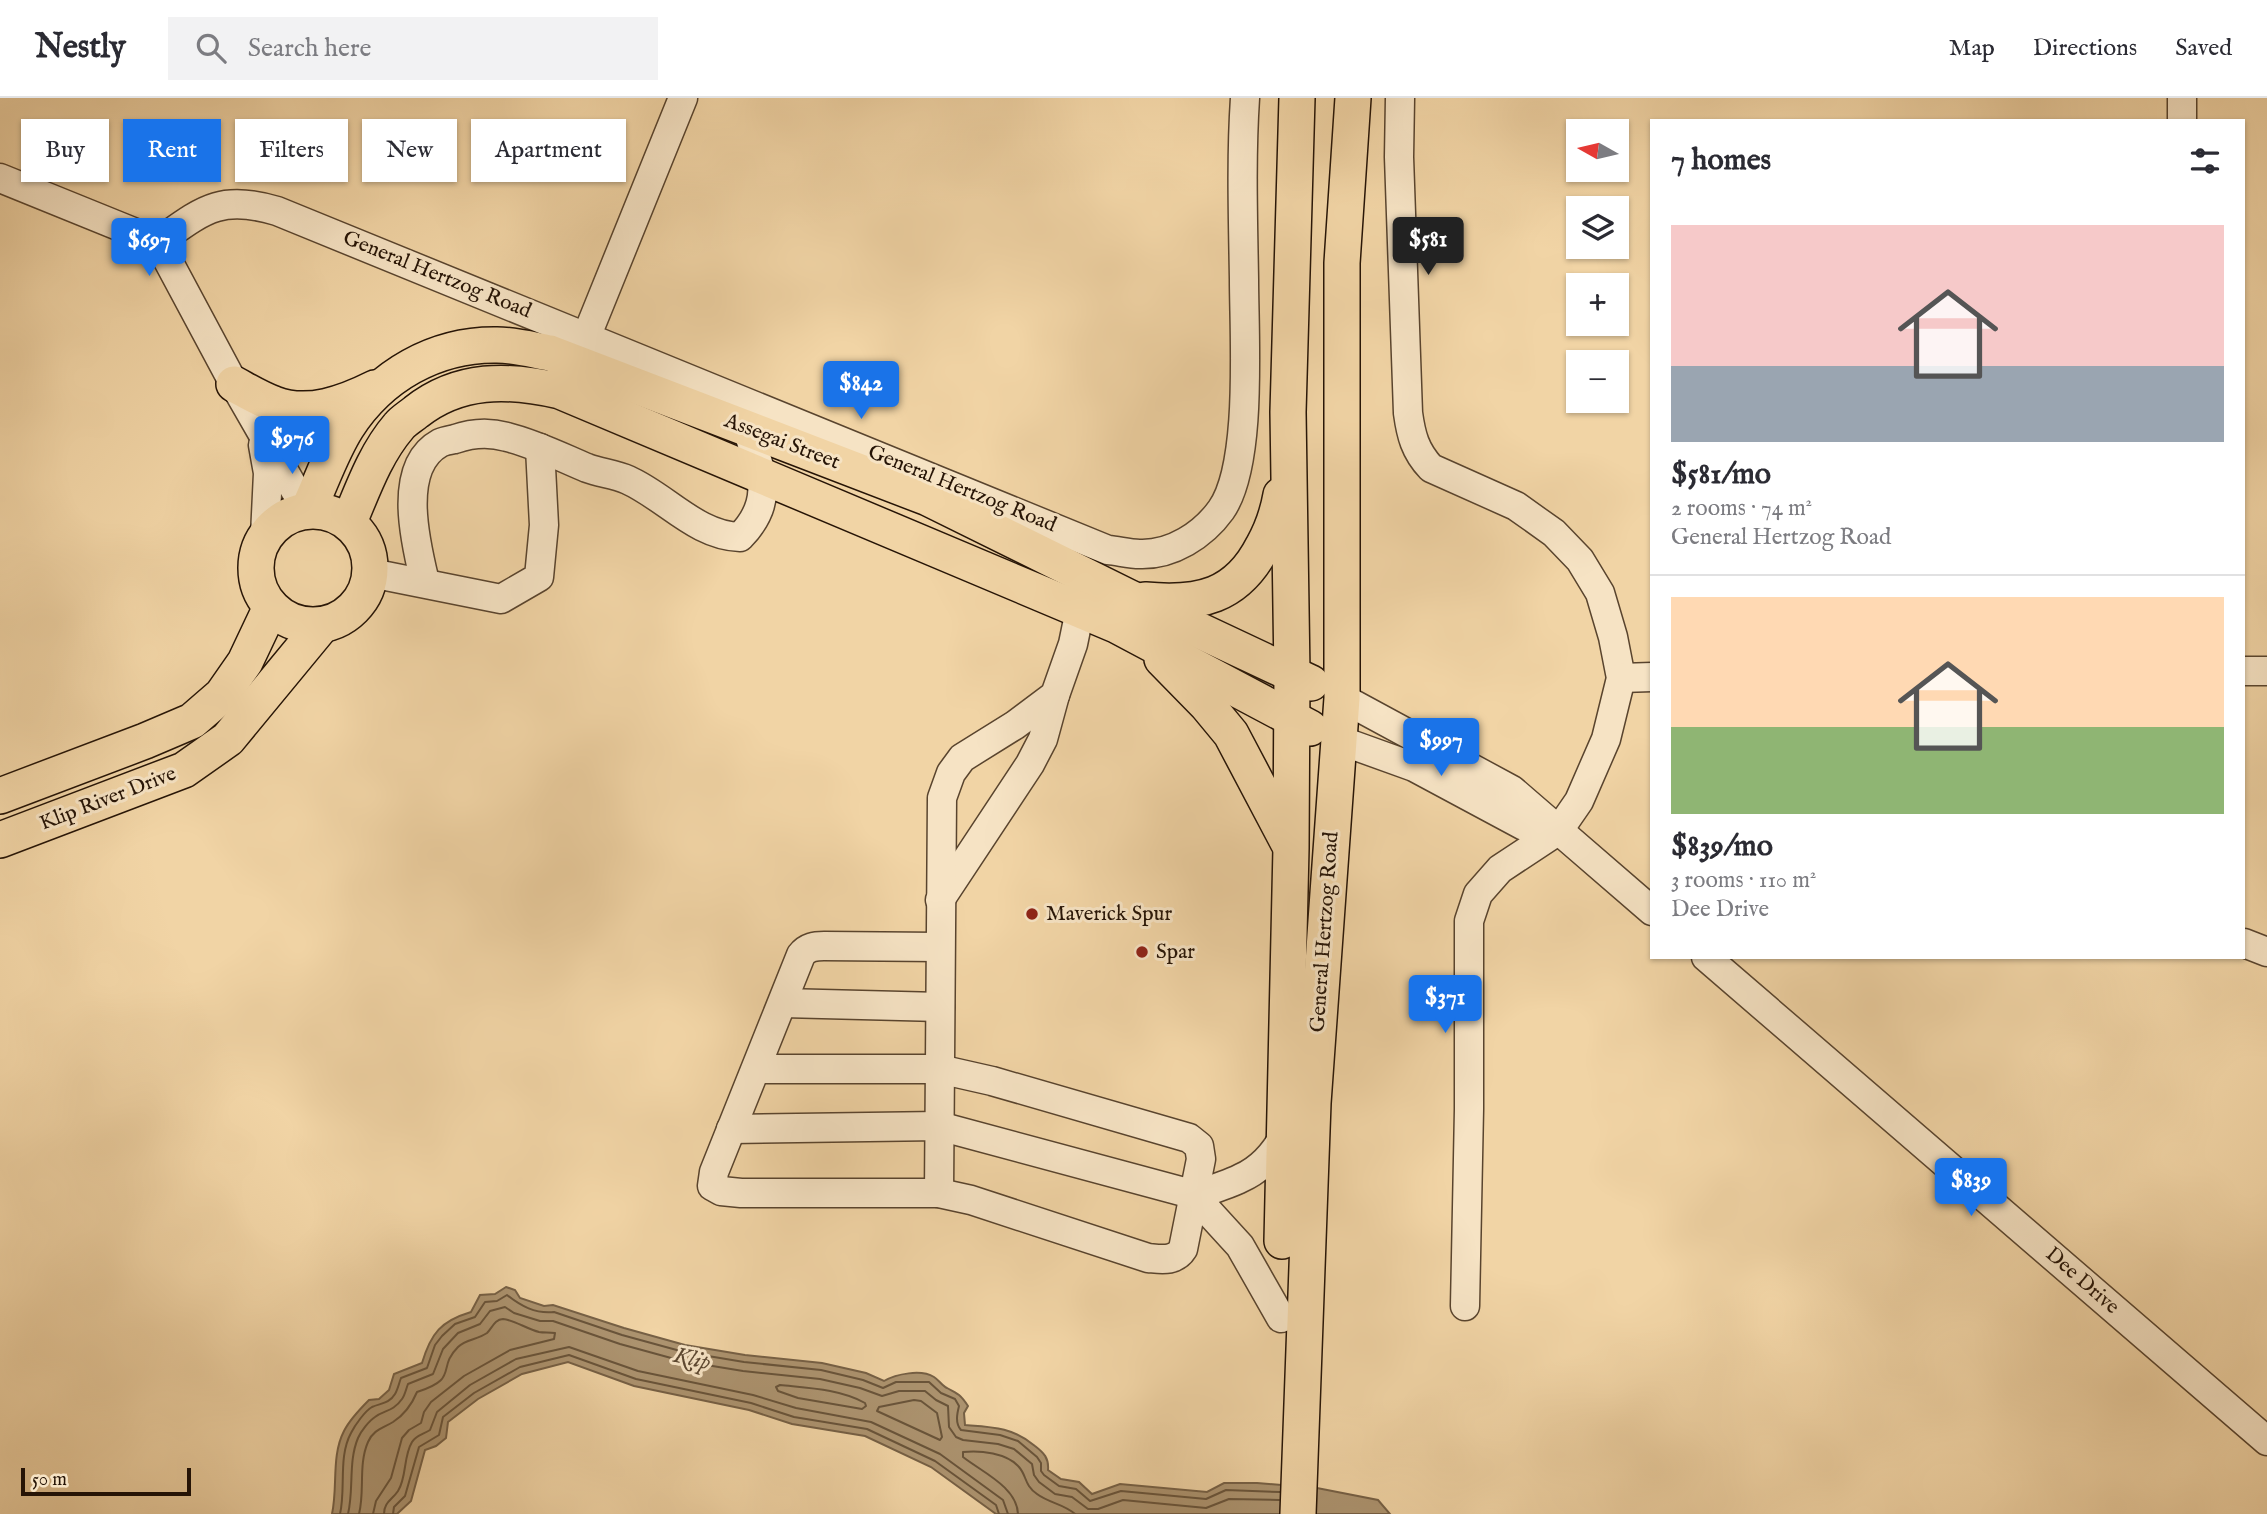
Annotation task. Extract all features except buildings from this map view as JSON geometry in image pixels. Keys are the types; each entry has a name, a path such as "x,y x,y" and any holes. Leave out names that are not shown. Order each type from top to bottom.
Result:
{"main road":[{"name":"General Hertzog Road","path":"1297,98 1289,445 1291,848 1280,1318 1298,1514"},
{"name":"General Hertzog Road","path":"1275,1514 1289,1415 1342,698 1342,263 1353,98"},
{"name":"Assegai Street","path":"307,511 346,428 372,393 396,374 435,355 468,348 497,345 527,348 550,353 928,498 1342,698"},
{"name":"Assegai Street","path":"349,522 371,469 399,425 434,398 472,386 506,383 534,385 560,391 1141,636 1292,720 1339,740"},
{"path":"234,384 275,405 297,409 323,407 352,399 383,384"},
{"path":"1135,600 1167,602 1193,599 1219,593 1241,580 1256,560 1273,524 1279,505 1289,445"},
{"path":"322,625 303,625 286,618 271,607 260,590 256,572 258,553 265,536 278,522 295,513 307,511 333,513 349,522 362,536 370,554 371,573"},
{"name":"Klip River Drive","path":"0,840 184,770 228,739 322,625 340,619 356,607 366,591 371,573"},
{"name":"Klip River Drive","path":"0,796 192,721 222,695 245,662 271,607"},
{"path":"1141,636 1231,734 1291,848"}],"street":[{"path":"587,335 683,98"},
{"name":"General Hertzog Road","path":"158,242 195,215 214,206 233,203 257,205 277,211 587,335 1108,550 1142,554 1176,547 1200,533 1222,509 1236,477 1245,393 1242,152 1245,98"},
{"path":"1400,98 1399,157 1408,413 1412,442 1421,458 1431,468 1516,506 1554,533 1580,560 1600,593 1621,678 1606,739 1579,801 1559,830 1500,869 1478,894 1469,922 1465,1307"},
{"path":"2182,98 2182,119"},
{"path":"0,178 158,242 234,384 307,511"},
{"path":"257,422 268,473 265,536"},
{"path":"425,582 417,547 413,507 414,483 424,459 439,444 468,434 507,437 592,470 626,479 660,498 705,529 725,537 740,537 752,524 763,503 763,477 747,429"},
{"path":"371,573 501,598 539,577 544,526 540,448"},
{"path":"940,900 1030,764 1043,738 1073,644 1080,610 1078,572"},
{"path":"2245,671 2267,671"},
{"path":"1621,678 1650,677"},
{"path":"939,1193 942,798 951,773 962,758 1015,725 1055,695"},
{"path":"1342,698 1512,790 1650,909"},
{"path":"1339,740 1414,767 1524,826 1559,830"},
{"path":"2245,943 2267,951"},
{"path":"755,1069 939,1069 992,1081 1189,1138 1202,1151 1197,1195 1183,1249 1179,1255 1161,1259 1148,1258 971,1200 939,1193 721,1191 712,1186 712,1177 755,1069 783,1003 801,956 809,948 824,946 940,947"},
{"name":"Dee Drive","path":"1708,959 2267,1441"},
{"path":"783,1003 940,1007"},
{"path":"732,1129 939,1126 1197,1195 1241,1179 1257,1169 1285,1134"},
{"path":"1197,1195 1240,1246 1280,1318"}],"water":[{"name":"Klip","path":"506,1287 515,1290 520,1298 544,1306 553,1305 685,1345 822,1363 866,1373 884,1381 909,1373 929,1375 959,1395 968,1406 964,1413 965,1425 993,1428 1018,1435 1043,1454 1048,1462 1048,1470 1061,1479 1079,1482 1092,1494 1120,1484 1207,1492 1224,1483 1257,1483 1317,1488 1378,1500 1390,1514 996,1514 931,1467 865,1436 792,1424 749,1410 634,1386 568,1362 522,1374 478,1399 448,1422 446,1438 425,1450 411,1501 397,1514 332,1514 337,1451 352,1418 369,1400 379,1399 389,1390 394,1374 422,1363 429,1344 445,1324 471,1312 480,1295 495,1294"}],"place":[{"name":"Maverick Spur","path":"1032,914"},
{"name":"Spar","path":"1142,952"}]}
